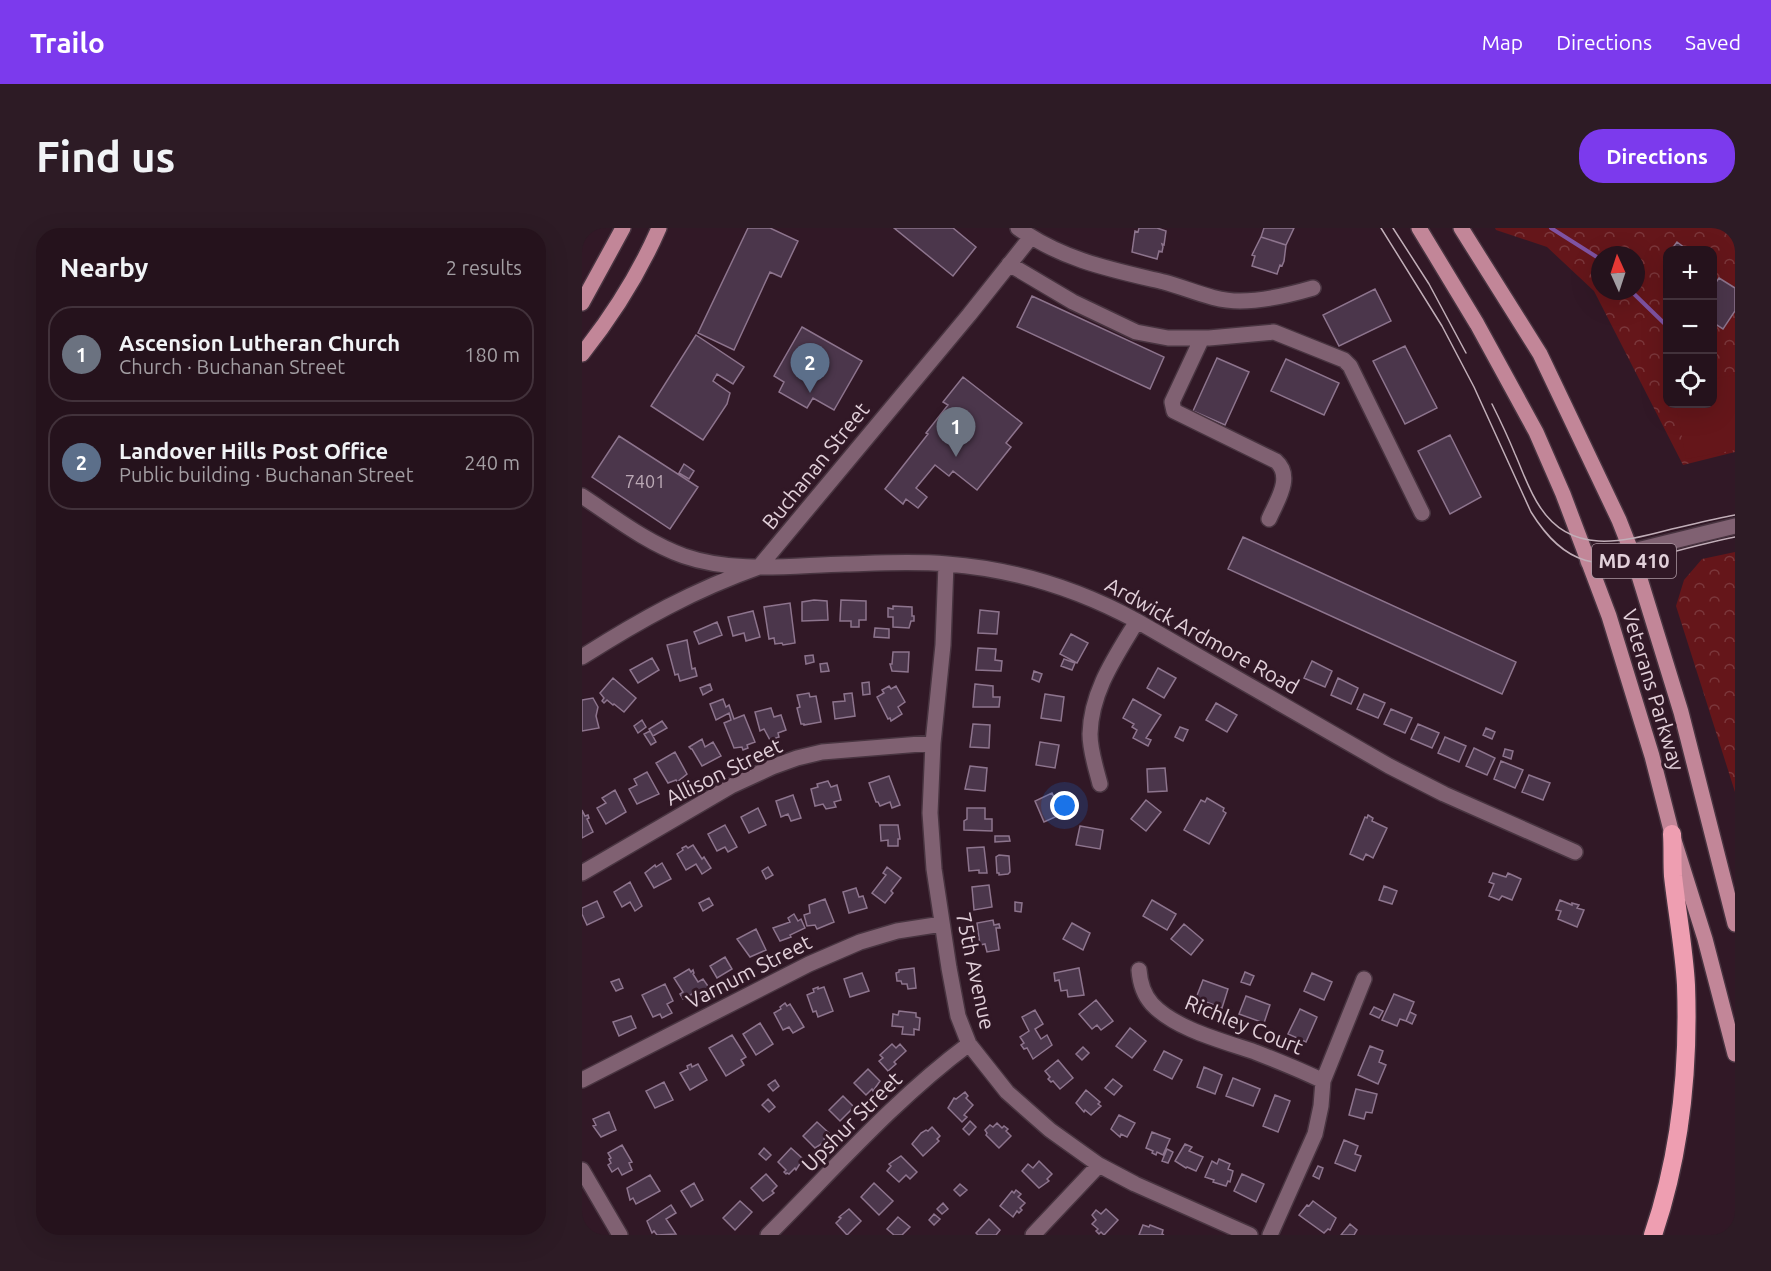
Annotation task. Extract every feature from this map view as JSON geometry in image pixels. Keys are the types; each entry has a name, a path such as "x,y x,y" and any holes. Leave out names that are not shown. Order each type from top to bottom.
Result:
{"highway":[{"path":"1653,1235 1667,1190 1674,1156 1686,1034 1686,984 1673,875 1672,834"}],"main road":[{"path":"582,303 622,228"},
{"path":"582,354 624,296 643,264 659,228"},
{"name":"Veterans Parkway","path":"1419,228 1477,324 1536,432 1563,494 1610,616 1652,756 1672,834 1705,939 1735,1054"},
{"name":"Veterans Parkway","path":"1461,228 1540,354 1619,520 1632,553 1681,712 1735,924"}],"street":[{"path":"1024,232 1068,256 1116,272 1225,300 1242,301 1285,296 1312,288"},
{"name":"Buchanan Street","path":"759,567 1009,264 1024,232"},
{"path":"1009,264 1073,302 1137,332 1168,338 1202,338 1274,332 1344,360 1350,366 1422,513"},
{"path":"1202,338 1172,402 1174,411 1276,461 1281,466 1285,476 1283,485 1269,519"},
{"name":"Ardwick Ardmore Road","path":"582,496 662,546 684,556 712,563 759,567 889,563 946,564 991,569 1040,580 1110,606 1389,766 1444,794 1575,852"},
{"path":"1588,562 1735,526"},
{"name":"75th Avenue","path":"946,564 944,645 933,743 930,813 934,869 942,924 958,1016 969,1044 1007,1092 1050,1130 1099,1166 1250,1235"},
{"path":"582,657 677,600 718,581 759,567"},
{"path":"1100,784 1090,736 1094,706 1105,676 1137,621"},
{"name":"Allison Street","path":"582,873 731,786 772,767 822,752 933,743"},
{"name":"Varnum Street","path":"582,1080 809,964 860,942 897,931 942,924"},
{"name":"Richley Court","path":"1139,970 1140,983 1152,1004 1177,1022 1323,1081"},
{"path":"1270,1235 1315,1134 1321,1107 1323,1081 1364,979"},
{"name":"Upshur Street","path":"768,1235 904,1099 938,1067 969,1044"},
{"path":"1033,1235 1099,1166"},
{"path":"582,1170 620,1235"}],"green space":[{"path":"1495,228 1735,228 1735,452 1683,465 1599,300 1645,300 1645,246 1591,246 1591,288 1547,247"},
{"path":"1735,375 1735,450 1686,459 1677,408 1717,408 1717,378"},
{"path":"1735,552 1735,792 1676,606 1684,580 1702,559"}],"building":[{"path":"748,228 770,228 798,241 781,277 770,272 734,350 698,333"},
{"path":"894,228 953,228 976,247 953,276"},
{"path":"1139,228 1157,228 1166,231 1162,252 1159,251 1157,259 1132,252 1135,231 1138,232"},
{"path":"1264,228 1294,228 1286,245 1261,237"},
{"path":"1261,237 1286,245 1284,261 1277,274 1252,266 1255,256 1252,255"},
{"path":"1719,278 1735,288 1735,311 1723,329 1717,325 1717,281"},
{"path":"1375,289 1391,321 1339,346 1323,315"},
{"path":"1032,296 1164,357 1150,389 1017,327"},
{"path":"802,327 862,361 834,410 813,398 807,408 779,392 784,382 774,376"},
{"path":"696,335 744,367 733,384 717,374 713,381 730,393 727,404 703,440 651,406"},
{"path":"1405,346 1437,408 1405,424 1373,361"},
{"path":"1217,358 1249,372 1225,425 1193,411"},
{"path":"1286,359 1339,383 1324,415 1271,391"},
{"path":"963,377 1022,423 1006,443 1011,447 977,490 953,471 949,476 935,465 916,488 927,497 918,508 906,499 903,504 885,489 928,434 926,433 948,405 943,402"},
{"path":"1450,435 1481,497 1450,514 1418,451"},
{"path":"619,436 698,487 670,529 592,477"},
{"path":"684,464 694,471 689,479 679,473"},
{"path":"1243,537 1516,662 1502,694 1228,569"},
{"path":"841,600 866,601 866,620 859,620 859,627 851,627 851,621 840,621"},
{"path":"827,601 828,620 802,621 802,602"},
{"path":"790,603 795,643 775,644 774,638 769,639 764,607"},
{"path":"893,606 912,607 914,621 911,621 909,628 893,627 893,617 888,617 888,608 893,609"},
{"path":"980,610 999,612 997,634 978,633"},
{"path":"753,611 760,637 746,641 744,633 733,636 728,617"},
{"path":"717,622 722,635 699,644 694,632"},
{"path":"875,628 889,629 889,638 874,637"},
{"path":"1071,634 1088,643 1077,663 1060,654"},
{"path":"687,640 692,669 695,668 697,676 680,681 678,674 675,675 667,645"},
{"path":"978,648 996,649 995,660 1002,661 1001,671 976,670"},
{"path":"893,652 909,652 908,672 892,671 890,664 892,664"},
{"path":"813,655 814,662 806,664 805,656"},
{"path":"652,658 659,670 638,683 630,670"},
{"path":"1064,659 1075,663 1072,670 1061,666"},
{"path":"1312,661 1332,671 1325,687 1304,678"},
{"path":"827,663 829,671 821,672 820,664"},
{"path":"1158,668 1176,678 1164,698 1147,688"},
{"path":"1034,671 1042,674 1039,682 1032,679"},
{"path":"613,678 636,698 624,712 607,700 604,703 602,701 604,698 600,693"},
{"path":"1338,678 1358,688 1351,704 1331,695"},
{"path":"869,682 870,694 863,695 862,683"},
{"path":"710,684 712,690 703,695 700,688"},
{"path":"975,684 993,686 993,697 1000,697 999,707 973,707"},
{"path":"889,686 891,689 896,686 905,702 898,707 902,714 891,721 877,697"},
{"path":"809,693 810,697 816,696 821,722 804,725 801,724 797,708 800,707 797,695"},
{"path":"852,693 855,716 835,719 833,702 845,701 844,694"},
{"path":"1045,694 1064,697 1061,721 1041,718"},
{"path":"1364,694 1385,703 1378,718 1357,709"},
{"path":"593,698 598,707 596,716 599,728 582,731 582,700"},
{"path":"723,699 726,707 729,705 734,719 744,715 755,742 747,745 748,748 743,750 742,747 734,748 724,723 731,720 729,713 716,720 710,704"},
{"path":"1133,699 1161,715 1146,738 1151,740 1148,746 1133,738 1137,730 1132,727 1134,724 1123,718"},
{"path":"1216,703 1237,715 1227,732 1206,720"},
{"path":"771,708 774,717 781,715 786,730 778,733 779,737 770,740 764,729 760,731 755,712"},
{"path":"1391,709 1412,718 1405,733 1384,724"},
{"path":"642,720 646,727 638,733 634,726"},
{"path":"662,721 667,728 653,736 649,729"},
{"path":"973,724 990,725 989,748 970,747"},
{"path":"1418,724 1439,733 1432,748 1411,739"},
{"path":"1180,727 1188,730 1183,741 1175,737"},
{"path":"1486,728 1495,732 1492,739 1483,735"},
{"path":"650,731 656,742 651,745 644,734"},
{"path":"1445,737 1466,746 1459,762 1438,753"},
{"path":"702,739 705,747 713,742 721,756 702,766 689,747"},
{"path":"1040,742 1059,745 1055,768 1036,765"},
{"path":"1474,748 1495,758 1487,775 1466,766"},
{"path":"1505,749 1513,751 1511,759 1503,756"},
{"path":"675,752 687,774 677,782 676,780 668,783 656,763"},
{"path":"1501,761 1523,770 1515,788 1494,779"},
{"path":"970,766 987,768 985,791 965,789"},
{"path":"1165,768 1167,791 1148,792 1147,769"},
{"path":"647,772 659,794 637,804 629,789 637,785 634,779"},
{"path":"1529,775 1550,783 1543,800 1522,792"},
{"path":"889,776 900,805 892,808 890,802 880,806 876,802 869,783"},
{"path":"828,781 831,787 837,785 841,800 834,802 836,807 826,809 823,804 815,806 811,789 818,787 817,784"},
{"path":"615,790 626,812 606,824 597,808 606,803 602,798"},
{"path":"1052,793 1062,814 1044,822 1035,801"},
{"path":"793,795 801,818 791,821 788,814 781,817 776,801"},
{"path":"1207,798 1224,808 1223,811 1226,813 1209,844 1184,830 1201,800 1205,802"},
{"path":"1146,800 1161,812 1146,831 1131,819"},
{"path":"758,808 766,825 749,833 741,817"},
{"path":"967,808 985,808 985,819 992,819 992,831 964,830"},
{"path":"582,810 585,816 588,815 587,819 593,832 582,838"},
{"path":"1368,815 1373,818 1372,821 1387,828 1373,858 1366,854 1363,860 1350,854 1365,817 1367,818"},
{"path":"725,825 737,847 728,852 725,847 717,851 708,834"},
{"path":"880,825 898,825 900,839 898,839 898,846 888,846 888,840 881,841"},
{"path":"1080,826 1103,830 1100,849 1076,845"},
{"path":"995,836 1009,836 1010,841 995,842"},
{"path":"693,845 711,868 702,874 696,864 686,870 677,854 683,850 682,848"},
{"path":"984,847 987,873 979,873 979,870 969,871 967,848"},
{"path":"1009,856 1010,872 1008,874 999,875 997,873 996,857"},
{"path":"662,863 671,879 654,888 645,873 655,865 656,867"},
{"path":"768,867 773,875 766,879 762,871"},
{"path":"887,867 901,878 885,903 872,893 886,875 883,873"},
{"path":"1493,873 1506,877 1508,873 1521,879 1512,900 1502,896 1499,900 1489,896 1494,884 1489,882"},
{"path":"630,882 642,906 635,911 630,902 622,907 614,892"},
{"path":"989,885 992,907 974,910 972,887"},
{"path":"1384,886 1397,891 1392,904 1379,900"},
{"path":"856,888 859,897 863,896 867,908 849,913 843,892"},
{"path":"709,898 713,905 703,911 699,903"},
{"path":"825,899 834,922 817,929 815,925 807,926 804,915 810,913 809,905"},
{"path":"1152,900 1176,914 1167,930 1143,916"},
{"path":"1560,900 1579,905 1577,908 1584,910 1577,927 1558,919 1561,911 1556,910"},
{"path":"597,901 604,917 587,925 582,908"},
{"path":"1015,902 1022,903 1021,912 1015,911"},
{"path":"794,914 798,921 801,919 805,928 780,941 773,928 790,922 788,918"},
{"path":"993,920 994,925 999,924 1000,928 996,928 999,950 987,952 985,944 980,945 977,923"},
{"path":"1072,923 1090,933 1083,950 1063,939"},
{"path":"1184,924 1203,940 1191,955 1171,939"},
{"path":"756,929 766,950 750,957 737,939"},
{"path":"725,957 732,969 717,978 710,966"},
{"path":"914,968 916,988 908,989 907,984 897,981 896,973 899,970"},
{"path":"1079,968 1084,995 1068,997 1067,990 1061,991 1059,980 1055,981 1054,973"},
{"path":"689,969 691,972 693,970 698,982 703,979 710,989 695,999 692,994 683,999 680,994 683,992 674,978"},
{"path":"1245,972 1254,976 1250,985 1241,982"},
{"path":"862,973 869,991 850,997 844,979"},
{"path":"1312,973 1332,982 1324,1000 1304,991"},
{"path":"619,979 623,988 616,991 611,982"},
{"path":"1203,980 1228,989 1222,1008 1196,998"},
{"path":"665,984 673,1001 667,1004 672,1013 662,1018 660,1014 653,1017 642,995"},
{"path":"818,987 818,989 824,987 833,1011 818,1017 816,1011 813,1012 807,995"},
{"path":"1394,994 1414,1002 1406,1021 1400,1019 1397,1026 1382,1020"},
{"path":"1246,996 1270,1005 1264,1023 1239,1014"},
{"path":"1096,1000 1113,1021 1101,1030 1097,1025 1092,1029 1079,1014"},
{"path":"785,1003 787,1006 790,1004 804,1027 793,1033 789,1027 783,1030 774,1013"},
{"path":"1374,1007 1383,1011 1379,1018 1370,1014"},
{"path":"1300,1009 1317,1017 1306,1042 1288,1034"},
{"path":"1035,1010 1043,1024 1035,1029 1041,1039 1047,1035 1052,1045 1033,1059 1027,1048 1024,1049 1021,1045 1024,1043 1020,1037 1029,1031 1022,1017"},
{"path":"899,1011 916,1013 916,1017 920,1018 919,1030 914,1029 914,1035 902,1034 903,1027 892,1026 893,1014 898,1015"},
{"path":"1410,1012 1416,1015 1412,1024 1406,1021"},
{"path":"631,1016 636,1028 619,1036 613,1022"},
{"path":"760,1023 773,1044 756,1055 743,1034"},
{"path":"1130,1028 1146,1041 1132,1058 1116,1046"},
{"path":"732,1035 746,1057 741,1060 744,1065 726,1076 709,1048"},
{"path":"892,1044 896,1048 900,1044 906,1051 888,1071 879,1061 883,1058 880,1055"},
{"path":"1370,1046 1383,1051 1379,1062 1386,1065 1378,1084 1358,1075"},
{"path":"1083,1047 1089,1053 1082,1060 1076,1054"},
{"path":"1164,1051 1182,1060 1172,1079 1154,1070"},
{"path":"1058,1060 1073,1078 1060,1089 1048,1079 1050,1077 1045,1071"},
{"path":"691,1064 692,1067 698,1064 707,1080 690,1090 680,1073 688,1069 687,1066"},
{"path":"1204,1067 1222,1075 1215,1094 1197,1087"},
{"path":"868,1069 880,1081 873,1091 872,1089 866,1095 854,1083"},
{"path":"1233,1078 1260,1089 1253,1106 1226,1096"},
{"path":"1113,1079 1122,1086 1114,1095 1105,1088"},
{"path":"775,1080 779,1086 773,1091 768,1085"},
{"path":"664,1082 673,1100 655,1108 646,1091"},
{"path":"1356,1089 1377,1094 1372,1113 1366,1112 1364,1119 1349,1115"},
{"path":"1086,1090 1100,1102 1098,1104 1101,1106 1091,1115 1085,1110 1084,1112 1076,1103"},
{"path":"965,1092 968,1096 966,1098 973,1105 964,1115 967,1117 962,1122 948,1108 954,1098 956,1099"},
{"path":"1275,1095 1290,1101 1278,1132 1263,1126"},
{"path":"843,1096 854,1107 840,1121 829,1110"},
{"path":"768,1099 775,1107 769,1112 762,1105"},
{"path":"609,1112 616,1130 601,1137 593,1126 596,1125 593,1119"},
{"path":"1119,1115 1135,1123 1127,1137 1121,1134 1120,1137 1111,1129"},
{"path":"970,1121 976,1127 969,1135 963,1129"},
{"path":"817,1122 829,1133 824,1139 826,1141 815,1148 803,1136"},
{"path":"997,1123 1002,1128 1004,1126 1008,1129 1006,1131 1011,1136 999,1148 986,1135 985,1130"},
{"path":"932,1127 940,1136 937,1139 939,1141 923,1156 912,1144 921,1133"},
{"path":"1152,1132 1170,1139 1163,1155 1157,1152 1156,1155 1146,1148"},
{"path":"1344,1140 1358,1146 1355,1154 1361,1156 1355,1171 1335,1163"},
{"path":"1185,1144 1192,1147 1189,1151 1203,1157 1196,1171 1175,1161"},
{"path":"622,1145 632,1162 629,1163 632,1170 622,1175 618,1168 612,1172 608,1165 611,1163 609,1159 611,1158 608,1153"},
{"path":"764,1148 771,1155 766,1160 759,1154"},
{"path":"791,1148 803,1159 796,1170 795,1168 786,1174 784,1172 786,1170 778,1162"},
{"path":"1167,1149 1173,1152 1168,1163 1162,1161"},
{"path":"901,1156 917,1172 910,1179 906,1175 899,1182 887,1171 891,1166 889,1164"},
{"path":"1219,1159 1230,1164 1228,1169 1233,1171 1230,1182 1228,1181 1226,1186 1205,1177 1212,1161 1217,1164"},
{"path":"1039,1161 1052,1174 1047,1179 1049,1181 1039,1188 1022,1171 1028,1164 1033,1168"},
{"path":"1318,1166 1323,1168 1319,1179 1313,1176"},
{"path":"766,1174 777,1186 772,1191 774,1193 763,1201 751,1188"},
{"path":"1242,1174 1264,1184 1256,1202 1234,1191"},
{"path":"650,1175 660,1191 636,1204 633,1198 630,1200 627,1188"},
{"path":"694,1183 703,1200 691,1207 681,1191"},
{"path":"874,1183 893,1201 879,1215 861,1197"},
{"path":"960,1184 967,1190 960,1196 954,1190"},
{"path":"1016,1190 1021,1194 1018,1197 1025,1203 1020,1208 1022,1210 1019,1213 1017,1211 1013,1217 1000,1206 1012,1191 1014,1193"},
{"path":"740,1201 752,1212 735,1230 723,1218"},
{"path":"1313,1201 1336,1218 1330,1230 1324,1233 1299,1215"},
{"path":"943,1203 948,1209 942,1214 937,1209"},
{"path":"671,1205 676,1213 666,1219 676,1234 657,1235 654,1231 652,1233 647,1221"},
{"path":"849,1209 861,1221 847,1235 836,1223 841,1218 839,1217"},
{"path":"1106,1209 1118,1220 1104,1235 1096,1231 1098,1229 1092,1224 1096,1220 1092,1215 1096,1210 1101,1214"},
{"path":"934,1214 940,1219 934,1225 929,1220"},
{"path":"898,1217 910,1227 902,1235 894,1235 887,1229"},
{"path":"989,1219 1000,1230 996,1235 978,1235 976,1233"},
{"path":"1350,1224 1357,1230 1354,1235 1341,1235"},
{"path":"1143,1225 1163,1230 1164,1235 1139,1235"}],"waterway":[{"path":"1551,228 1591,253"},
{"path":"1640,300 1663,322"}],"tram line":[{"path":"1381,228 1442,326 1474,387 1531,512 1544,531 1557,544 1585,560 1618,563 1658,556 1735,537"},
{"path":"1393,228 1429,284 1466,353"},
{"path":"1492,404 1536,501 1553,522 1567,533 1582,539 1615,541 1735,515"}],"place":[{"name":"Landover Hills Post Office","path":"810,393"},
{"name":"Ascension Lutheran Church","path":"956,457"}]}
